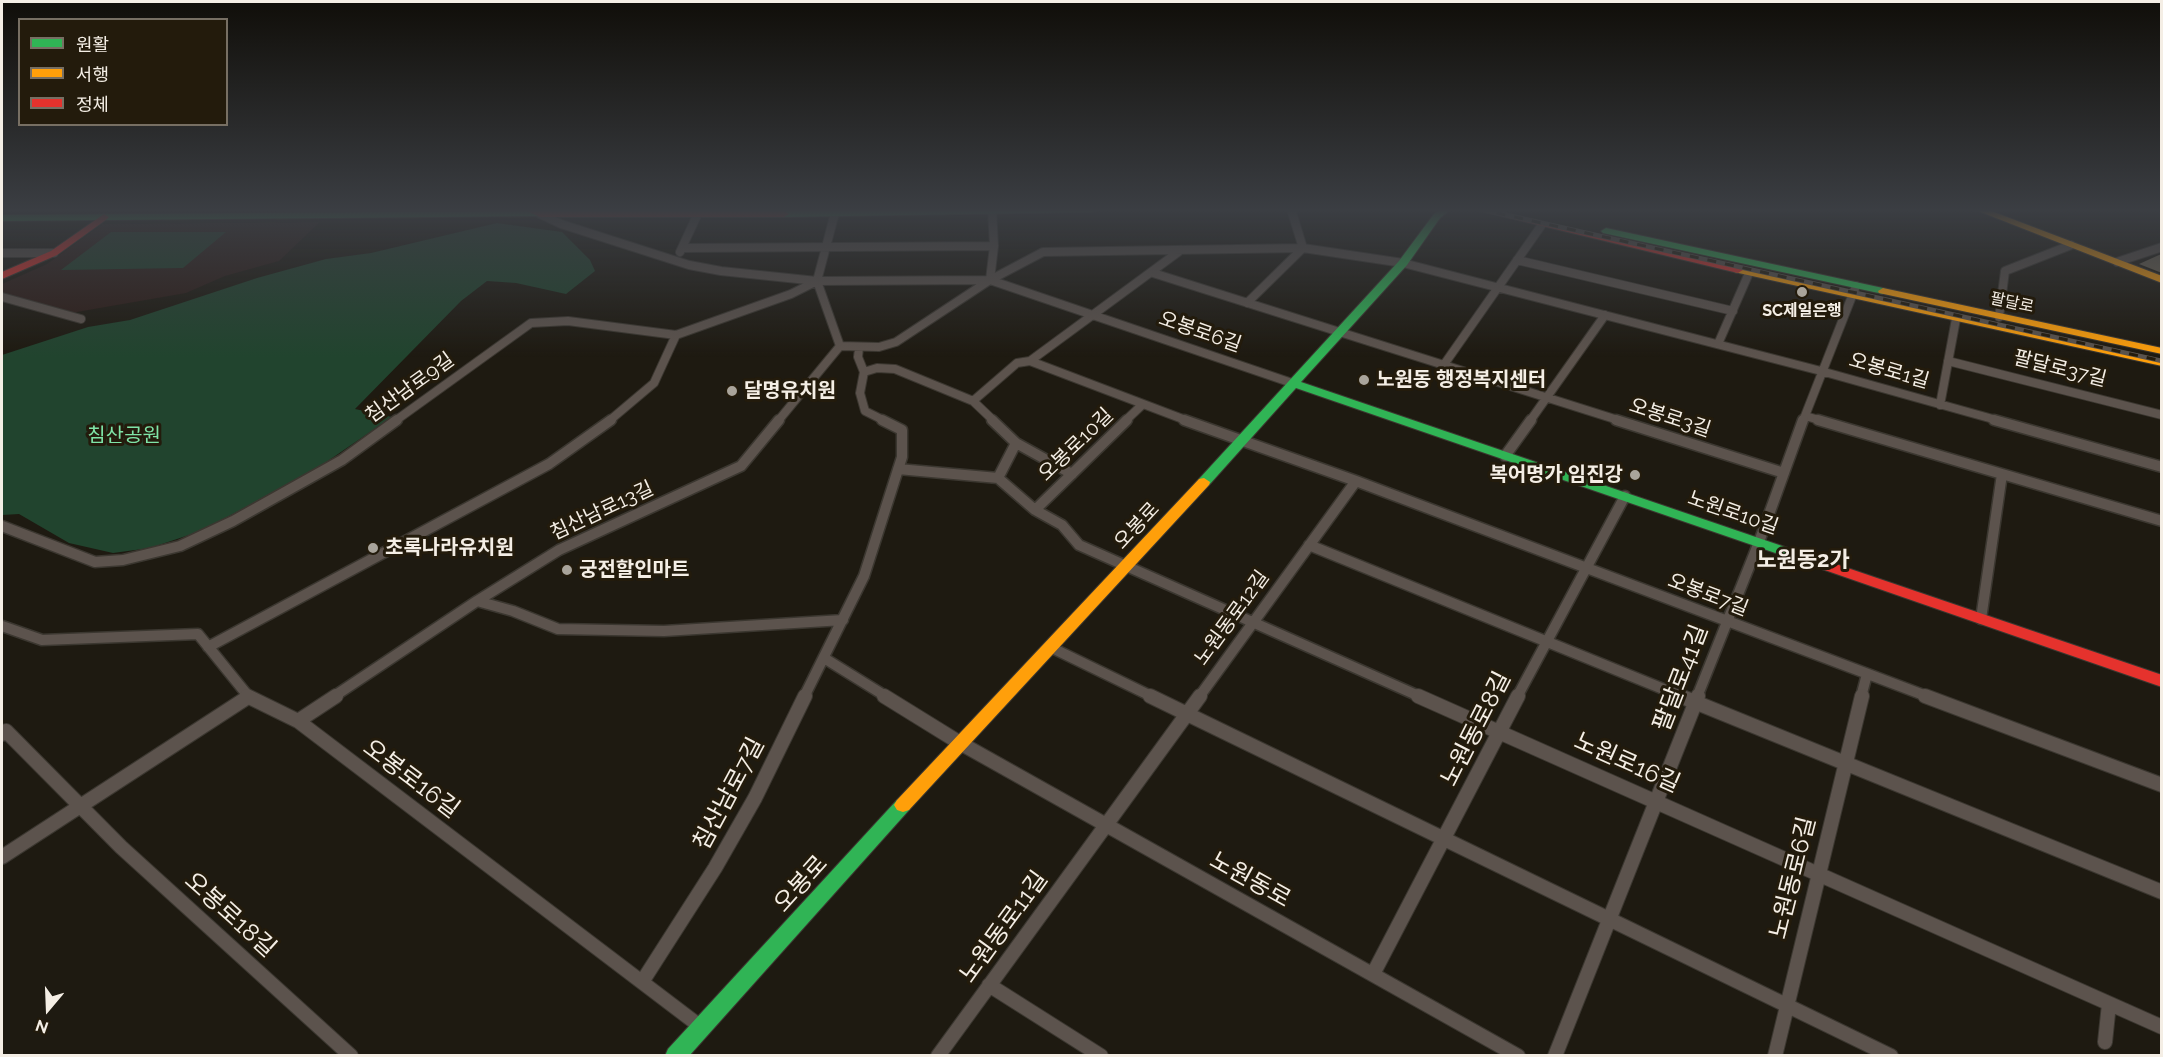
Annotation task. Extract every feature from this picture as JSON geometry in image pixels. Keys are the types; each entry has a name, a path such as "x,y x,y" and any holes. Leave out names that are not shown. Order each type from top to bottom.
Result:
{"main road":[{"path":"2,276 42,258"},
{"name":"오봉로","path":"675,1056 960,743 1126,567 1406,258"},
{"path":"1684,258 1749,273 1854,291 1956,319 2162,363"},
{"name":"팔달로","path":"1714,258 1854,291 1999,317 2162,351"},
{"path":"2107,258 2162,280"},
{"name":"노원로10길","path":"1292,383 2162,681"}],"street":[{"path":"668,258 721,271 817,281 990,280"},
{"path":"823,258 817,281 840,346 859,348 879,347 896,342 990,280 993,258"},
{"name":"오봉로1길","path":"990,280 1031,258"},
{"path":"973,401 1017,363 1030,361 1171,258"},
{"path":"1247,303 1294,258"},
{"name":"오봉로1길","path":"1370,258 1403,263 1821,371 2162,467"},
{"path":"1999,317 2005,271 2037,258"},
{"path":"2117,262 2128,258"},
{"path":"1443,366 1517,260 1733,311"},
{"path":"1153,273 1338,333"},
{"path":"1718,344 1749,273"},
{"name":"오봉로6길","path":"990,280 1292,383"},
{"name":"침산남로9길","path":"2,526 95,562 123,560 180,546 233,521 342,460 531,323 568,321 676,335 791,294 817,281"},
{"name":"팔달로41길","path":"1555,1056 1759,542 1821,371 1854,291"},
{"path":"2,297 81,319"},
{"path":"1505,456 1605,315"},
{"path":"1940,405 1956,319"},
{"name":"오봉로3길","path":"1338,333 1784,473"},
{"path":"208,647 549,464 623,411 654,383 676,335"},
{"name":"침산남로13길","path":"298,721 477,601 559,550 741,466 840,346"},
{"name":"침산남로7길","path":"642,982 715,868 755,798 864,576 902,457 902,430 865,411 860,393 864,372 858,357 859,348"},
{"path":"1030,361 1142,405 1242,439"},
{"name":"팔달로37길","path":"1948,361 2162,416"},
{"path":"864,372 877,368 895,369 973,401 1016,443 1072,474"},
{"name":"오봉로10길","path":"1035,510 1142,405"},
{"path":"1805,416 2162,521"},
{"name":"오봉로7길","path":"1242,439 2162,785"},
{"name":"오봉로10길","path":"1016,443 998,478 1035,510 1062,525 1079,545 1126,567"},
{"path":"898,470 998,478"},
{"path":"1981,619 2002,474"},
{"name":"노원동로12길","path":"1106,825 1356,481"},
{"name":"노원동로8길","path":"1373,974 1625,496"},
{"path":"1309,545 2162,892"},
{"name":"노원로16길","path":"1126,567 2162,1027"},
{"path":"477,601 513,611 558,629 664,631 843,620"},
{"path":"2,626 42,640 198,634 248,698 2,857"},
{"path":"1050,647 1891,1056"},
{"path":"824,658 960,743"},
{"name":"노원동로6길","path":"1775,1056 1867,674"},
{"name":"오봉로16길","path":"248,698 298,721 702,1027"},
{"name":"오봉로18길","path":"2,734 6,731 79,807 351,1056"},
{"name":"노원동로","path":"960,743 1518,1056"},
{"name":"노원동로11길","path":"938,1056 1106,825"},
{"path":"989,985 1101,1056"},
{"path":"2105,1042 2109,1004"}],"shaded area":[{"path":"55,258 282,258 225,276 186,293 71,313 2,295 2,284"}],"green space":[{"path":"76,258 195,258 183,268 61,270"},
{"name":"침산공원","path":"588,258 595,271 566,294 516,283 487,281 461,301 355,409 392,417 303,478 198,532 150,548 113,553 69,543 19,514 2,515 2,355 88,327 130,320 257,278 326,259"}],"building":[{"path":"2152,258 2162,258 2162,273 2139,264"}],"railway":[{"path":"1701,258 2162,361"}],"traffic: fast":[{"path":"1204,482 1406,258"},
{"path":"1732,258 1883,291"},
{"path":"1292,383 1824,565"},
{"path":"675,1056 903,805"}],"traffic: slow":[{"path":"2106,258 2162,280"},
{"path":"1738,270 2162,363"},
{"path":"1883,291 2162,351"},
{"path":"903,805 1204,482"}],"traffic: jam":[{"path":"2,276 42,258"},
{"path":"1688,258 1738,270"},
{"path":"1824,565 2162,681"}],"place":[{"name":"SC제일은행","path":"1802,292"},
{"name":"노원동 행정복지센터","path":"1364,380"},
{"name":"달명유치원","path":"732,391"},
{"name":"복어명가 임진강","path":"1635,475"},
{"name":"초록나라유치원","path":"373,548"},
{"name":"궁전할인마트","path":"567,570"}],"district":[{"name":"노원동2가","path":"1803,560"}]}
